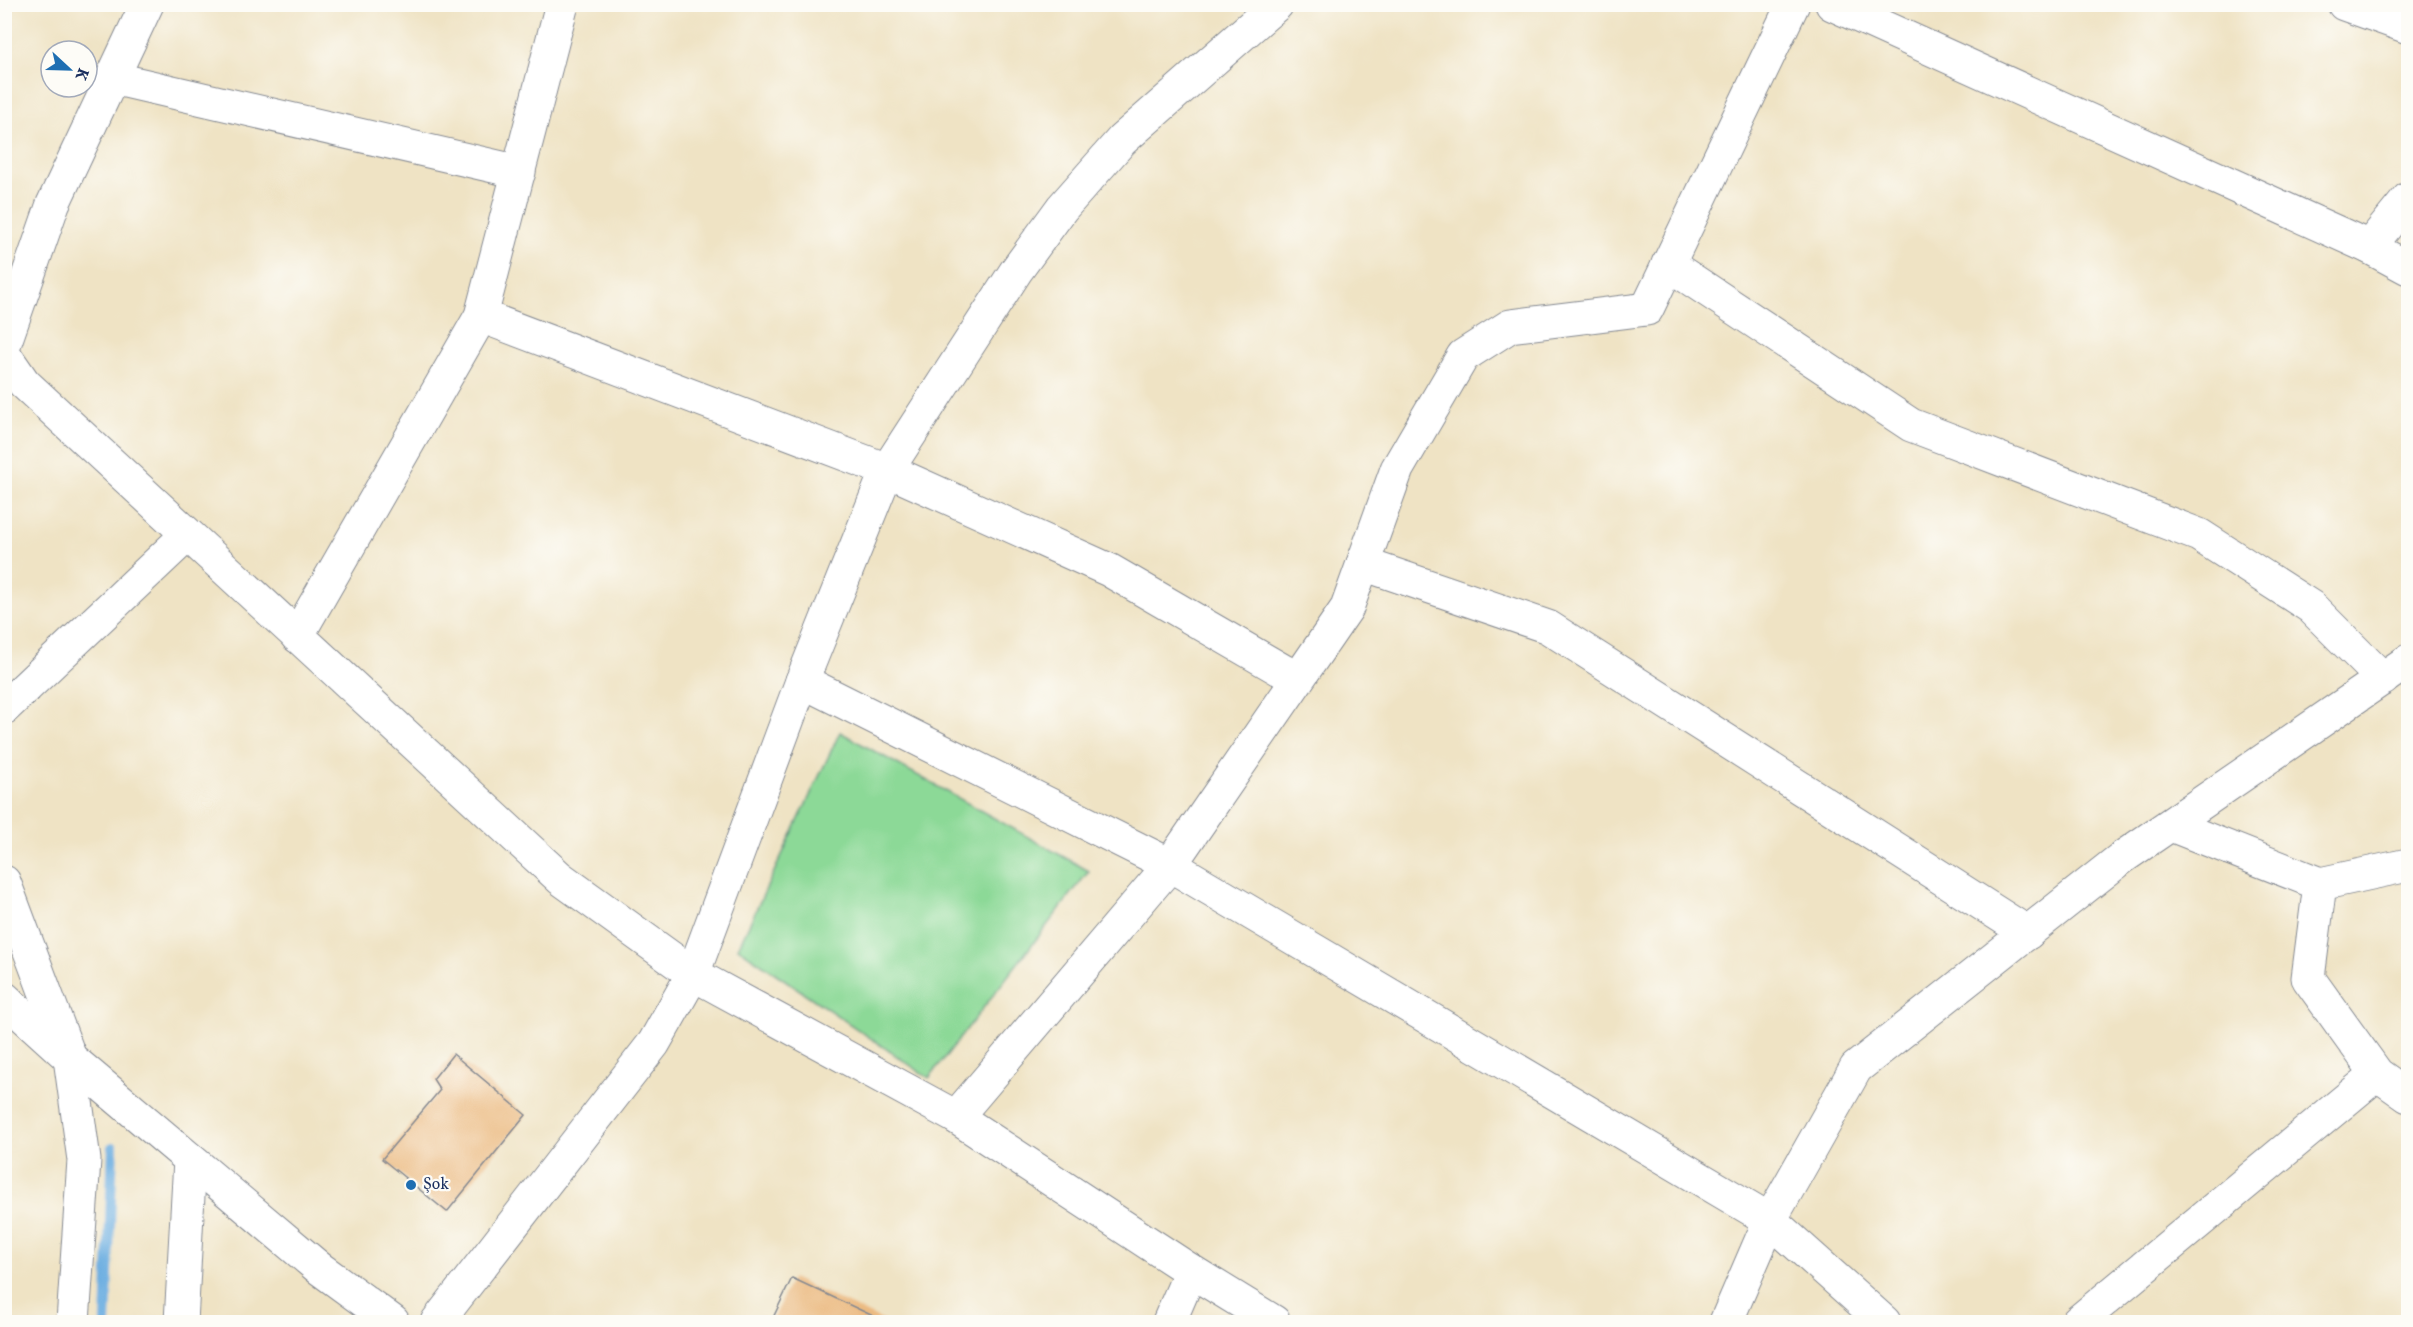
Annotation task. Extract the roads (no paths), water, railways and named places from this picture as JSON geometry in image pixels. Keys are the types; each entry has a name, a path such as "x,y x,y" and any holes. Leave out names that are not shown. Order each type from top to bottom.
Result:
{"street":[{"path":"4,345 53,204 147,4"},
{"path":"297,636 481,316 562,4"},
{"path":"437,1323 654,1043 693,974 802,681 887,471 1016,271 1062,208 1122,140 1276,4"},
{"path":"956,1117 1170,866 1347,608 1397,469 1463,356 1510,326 1647,309 1793,4"},
{"path":"1832,4 2369,247 2409,268"},
{"path":"2344,4 2409,27"},
{"path":"112,78 519,172"},
{"path":"2369,247 2409,199"},
{"path":"1668,264 1911,425 2199,535 2311,607 2396,670 2123,857 1856,1068 1770,1220 1726,1323"},
{"path":"481,316 887,471 1109,570 1298,679"},
{"path":"4,354 24,383 560,878 693,974 956,1117 1274,1323"},
{"path":"4,708 187,535"},
{"path":"1363,564 1548,627 2028,933"},
{"path":"802,681 1170,866 1770,1220 1884,1323"},
{"path":"2171,825 2320,884 2409,865"},
{"path":"4,882 70,1058 84,1160 73,1323"},
{"path":"2320,884 2308,978 2378,1074 2409,1096"},
{"path":"4,998 70,1058 319,1268 393,1323"},
{"path":"2078,1323 2378,1074"},
{"path":"181,1323 190,1160"},
{"path":"1168,1323 1191,1271"}],"waterway":[{"path":"106,1322 113,1147"}],"place":[{"name":"Şok","path":"411,1185"}]}
